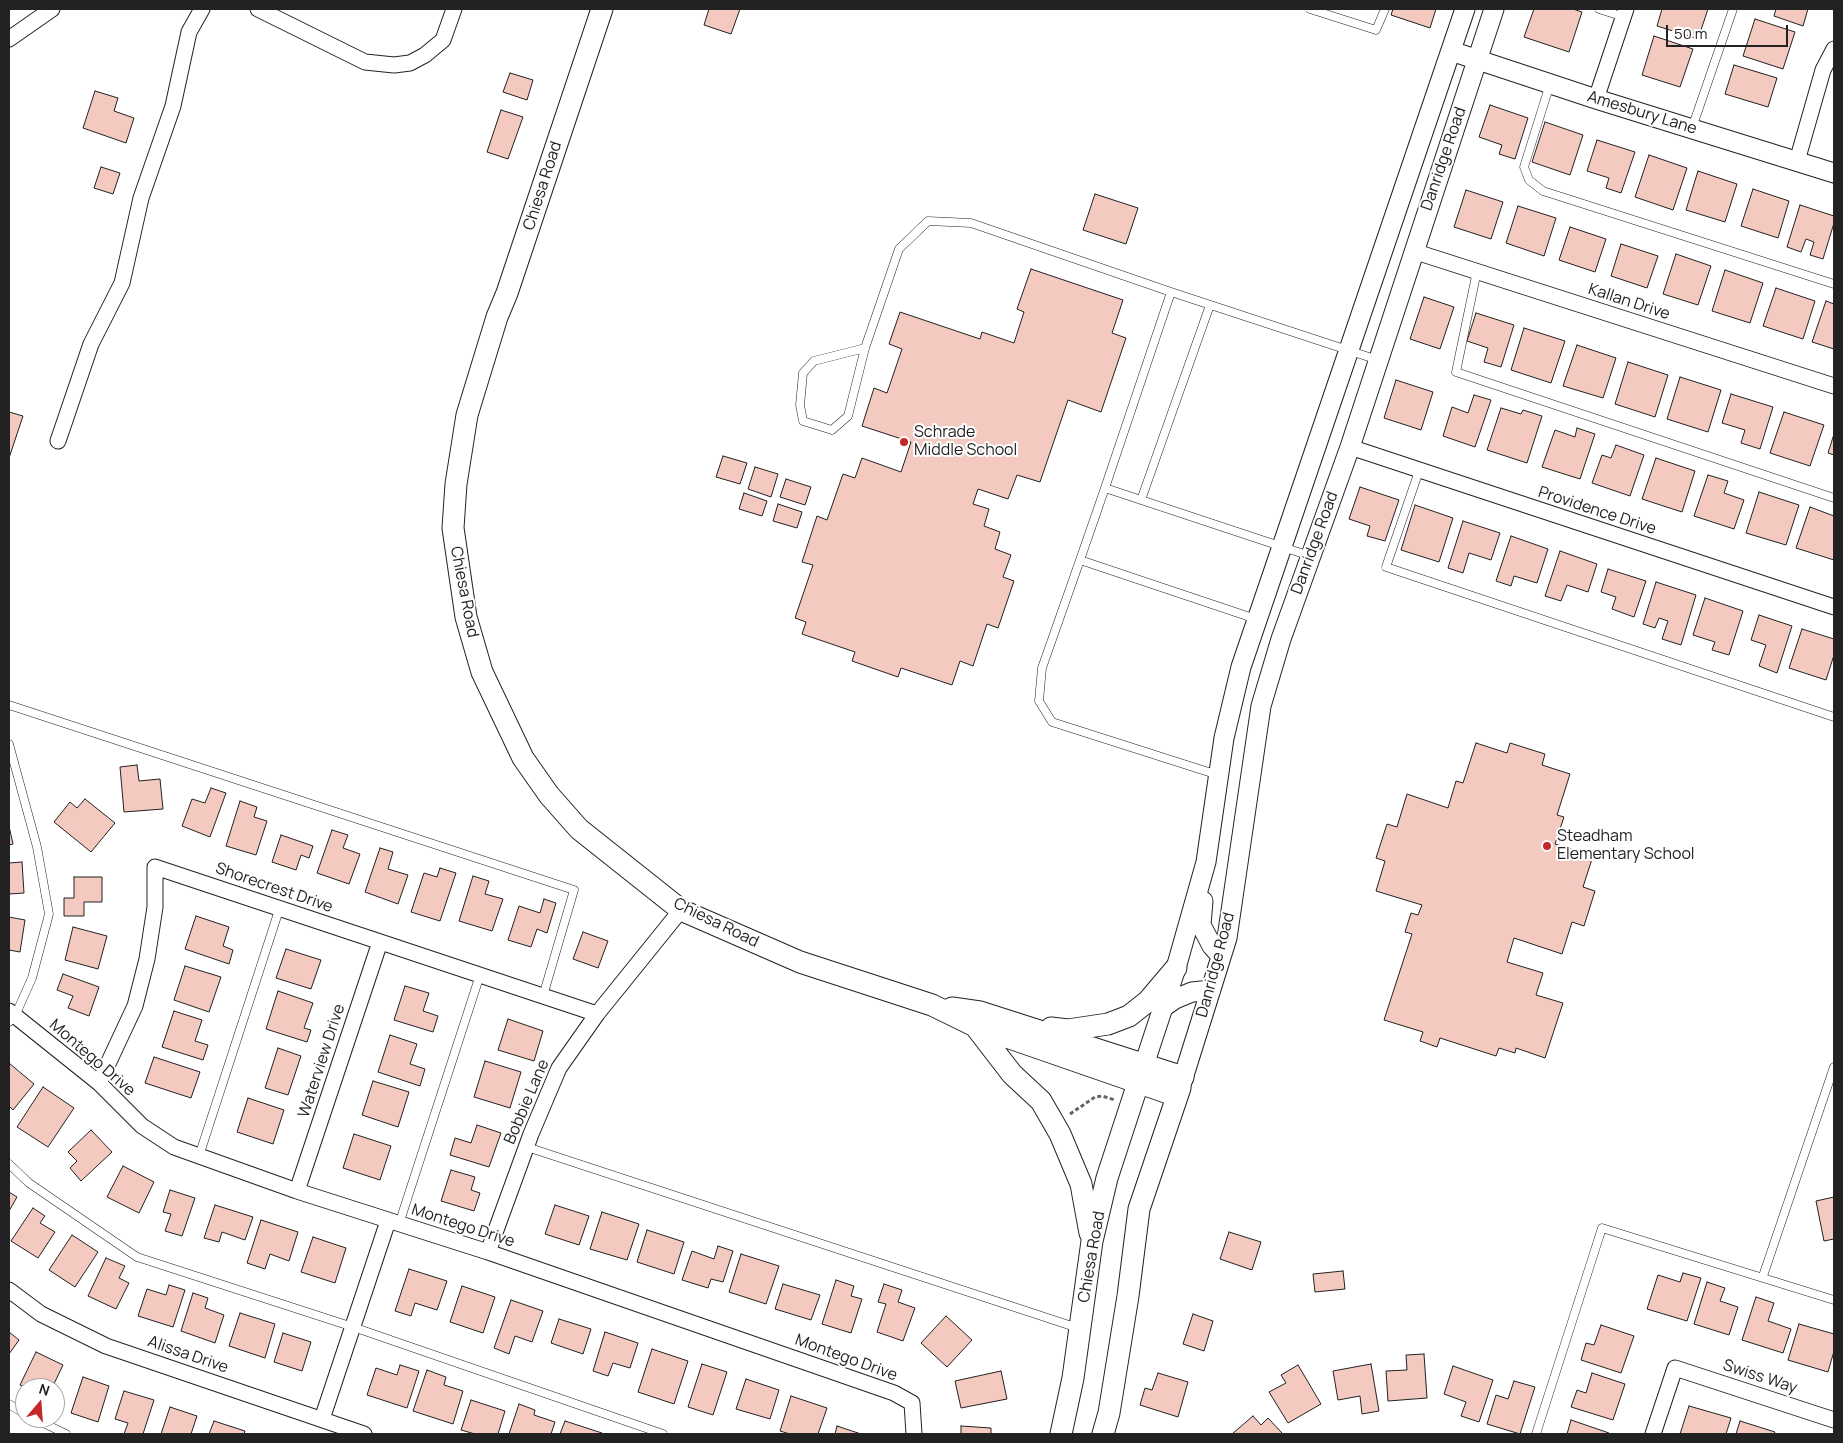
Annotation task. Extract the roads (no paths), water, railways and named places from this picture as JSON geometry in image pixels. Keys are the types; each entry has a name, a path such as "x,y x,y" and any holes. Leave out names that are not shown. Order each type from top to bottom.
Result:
{"main road":[{"name":"Chiesa Road","path":"602,9 507,293 497,317 467,415 460,450 453,528 466,617 482,672 524,758 549,795 580,829 681,910 800,962 932,1005 975,1026 1180,1087"},
{"path":"1011,1022 1068,1030 1108,1024 1129,1016 1148,1001 1176,968"},
{"name":"Chiesa Road","path":"932,1005 980,1012 1011,1022 1141,1074"},
{"path":"975,1026 1007,1067 1040,1102 1060,1134 1081,1184 1092,1241"},
{"name":"Chiesa Road","path":"1061,1434 1080,1329 1092,1241 1107,1178 1141,1074"},
{"path":"1103,1434 1110,1413 1139,1209 1180,1087"}],"street":[{"path":"9,39 52,9"},
{"path":"58,441 91,344 122,283 141,198 172,106 189,32 202,9"},
{"path":"258,9 366,62 394,65 410,63 425,56 443,40 454,9"},
{"name":"Danridge Road","path":"1141,1074 1176,968 1206,862 1218,775 1241,667 1465,9"},
{"name":"Danridge Road","path":"1180,1087 1228,929 1261,706 1281,639 1350,447 1494,9"},
{"path":"1596,99 1625,13"},
{"path":"1797,161 1823,70 1834,49"},
{"name":"Amesbury Lane","path":"1451,51 1596,99 1834,173"},
{"name":"Kallan Drive","path":"1414,251 1834,386"},
{"name":"Providence Drive","path":"1350,447 1834,607"},
{"path":"1206,862 1201,925 1212,946 1221,956"},
{"name":"Shorecrest Drive","path":"99,1083 135,1006 147,959 155,907 155,867 597,1014"},
{"name":"Bobbie Lane","path":"488,1252 559,1068 597,1014 681,910"},
{"name":"Waterview Drive","path":"297,1192 380,942"},
{"path":"1162,1008 1192,992 1211,990"},
{"name":"Montego Drive","path":"11,1016 99,1083 142,1126 174,1146 297,1192 488,1252 894,1393 912,1403 914,1434"},
{"path":"322,1419 353,1326 393,1223"},
{"name":"Alissa Drive","path":"9,1290 41,1314 106,1346 364,1434"},
{"name":"Swiss Way","path":"1653,1434 1675,1368 1834,1420"}],"lane":[{"path":"1310,9 1376,30 1385,9"},
{"path":"1599,9 1625,13"},
{"path":"1692,128 1733,9"},
{"path":"1550,84 1524,167 1529,180 1543,191 1834,284"},
{"path":"865,348 814,361 803,373 800,405 803,421 832,430 848,416 865,348 899,249 928,221 971,223 1348,352 1378,360"},
{"path":"1477,271 1456,372 1834,498"},
{"path":"1171,292 1042,668 1039,701 1052,722 1218,775"},
{"path":"1141,500 1210,305"},
{"path":"1419,471 1386,567 1834,717"},
{"path":"1105,488 1281,548 1310,556"},
{"path":"1080,560 1258,619"},
{"path":"9,705 574,890 543,996"},
{"path":"9,744 37,847 48,914 32,978 11,1016"},
{"path":"199,1156 280,907"},
{"path":"393,1223 480,975"},
{"path":"1763,1276 1834,1068"},
{"path":"527,1147 1080,1329"},
{"path":"9,1164 29,1182 137,1257 353,1326 663,1434"},
{"path":"1536,1434 1602,1228 1763,1276 1834,1300"},
{"path":"54,1428 66,1434"}],"place":[{"name":"Schrade Middle School","path":"904,442"},
{"name":"Steadham Elementary School","path":"1547,846"}]}
